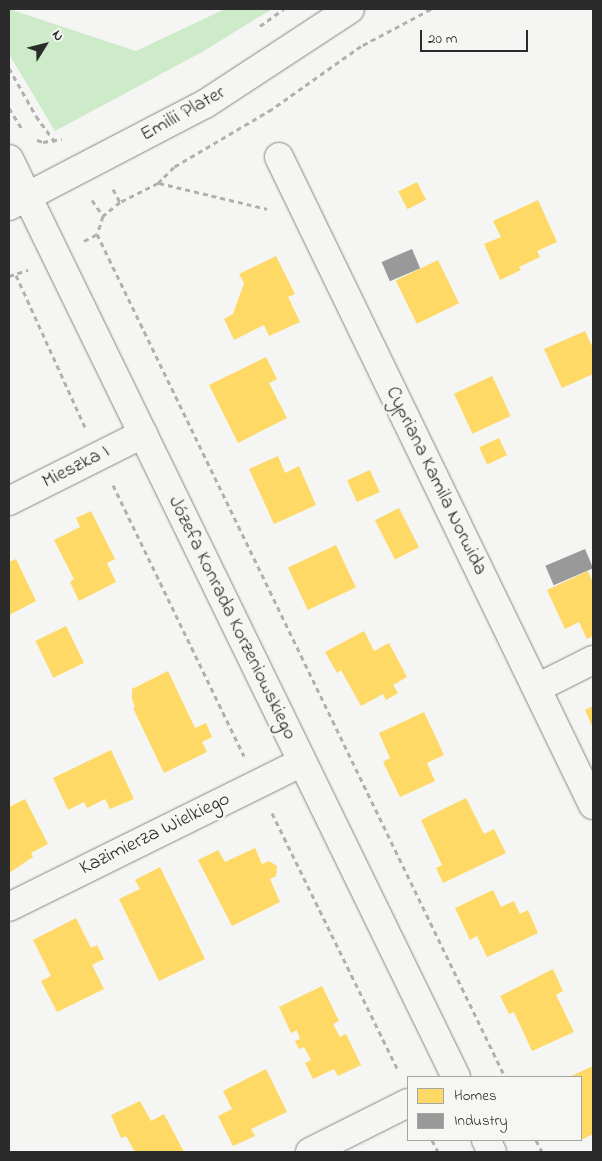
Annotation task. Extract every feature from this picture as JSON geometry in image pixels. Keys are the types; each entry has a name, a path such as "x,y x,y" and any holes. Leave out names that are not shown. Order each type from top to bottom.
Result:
{"street":[{"name":"Emilii Plater","path":"18,201 205,104 350,9"},
{"name":"Cypriana Kamila Norwida","path":"279,157 593,804"},
{"name":"Józefa Konrada Korzeniowskiego","path":"9,159 18,201 143,434 456,1076"},
{"name":"Mieszka I","path":"9,500 143,434"},
{"path":"536,688 593,660"},
{"name":"Kazimierza Wielkiego","path":"9,906 302,762"},
{"path":"310,1152 407,1104"}],"path":[{"path":"256,29 283,9"},
{"path":"431,9 361,46 272,110 174,167 158,183 120,202 103,216 97,234 505,1076"},
{"path":"9,106 24,132"},
{"path":"32,139 43,142 64,138"},
{"path":"158,183 308,219"},
{"path":"16,275 99,456 400,1074"}],"green space":[{"path":"9,9 136,51 225,9 272,9 202,52 55,131 9,54"}],"building: Homes":[{"path":"417,182 426,200 407,209 398,192"},
{"path":"538,200 557,242 537,251 540,257 519,267 521,270 500,280 484,244 501,237 493,221"},
{"path":"276,256 295,294 288,297 300,322 269,336 264,325 234,340 224,319 233,314 244,283 239,274"},
{"path":"438,260 459,303 417,324 396,281"},
{"path":"585,331 593,348 593,374 562,388 544,349"},
{"path":"266,357 277,379 269,383 287,418 238,443 209,385"},
{"path":"492,376 511,416 473,434 454,394"},
{"path":"499,438 507,455 487,465 479,447"},
{"path":"278,456 285,473 299,466 316,505 274,524 249,469"},
{"path":"370,470 380,492 357,502 347,480"},
{"path":"399,508 419,547 395,559 375,520"},
{"path":"91,511 115,559 107,563 116,582 79,601 70,582 74,579 54,540 80,527 76,518"},
{"path":"336,545 356,588 308,610 288,567"},
{"path":"16,559 36,601 9,615 9,562"},
{"path":"588,571 593,583 593,636 587,639 579,622 565,629 547,590"},
{"path":"66,626 84,663 53,678 35,641"},
{"path":"364,631 374,651 389,643 407,677 393,685 398,693 386,700 383,694 361,706 341,670 337,673 325,652"},
{"path":"168,671 195,728 206,723 212,737 202,742 207,752 164,773 133,708 135,707 132,699 132,689"},
{"path":"593,706 593,728 585,710"},
{"path":"424,712 444,755 427,763 435,781 400,797 383,762 390,758 379,733"},
{"path":"111,750 134,799 110,809 105,799 87,808 84,802 68,810 53,778"},
{"path":"466,798 484,834 494,829 506,853 443,883 436,868 442,865 421,820"},
{"path":"25,799 48,844 31,853 33,857 9,873 9,807"},
{"path":"255,848 262,864 269,861 277,866 276,876 270,879 280,902 232,926 198,860 218,850 225,862"},
{"path":"160,867 205,959 159,981 119,899 140,889 135,880"},
{"path":"493,890 501,907 514,901 520,914 528,910 538,933 487,957 477,936 470,940 455,908"},
{"path":"76,918 91,948 97,945 104,959 92,965 104,989 57,1012 41,981 51,976 33,940"},
{"path":"553,969 563,991 556,995 574,1032 532,1051 514,1012 509,1014 500,996"},
{"path":"322,986 339,1021 333,1024 340,1037 346,1034 361,1065 338,1076 334,1069 313,1079 305,1063 311,1060 304,1047 299,1049 295,1041 300,1039 297,1030 291,1033 279,1007"},
{"path":"593,1066 593,1134 582,1140 582,1076 571,1076"},
{"path":"266,1069 287,1112 251,1129 255,1136 233,1146 218,1116 232,1109 223,1091"},
{"path":"140,1101 151,1121 164,1114 184,1152 135,1152 126,1136 121,1138 111,1115"}],"building: Industry":[{"path":"412,249 420,268 390,281 382,262"},
{"path":"585,549 593,568 554,585 545,566"}]}
